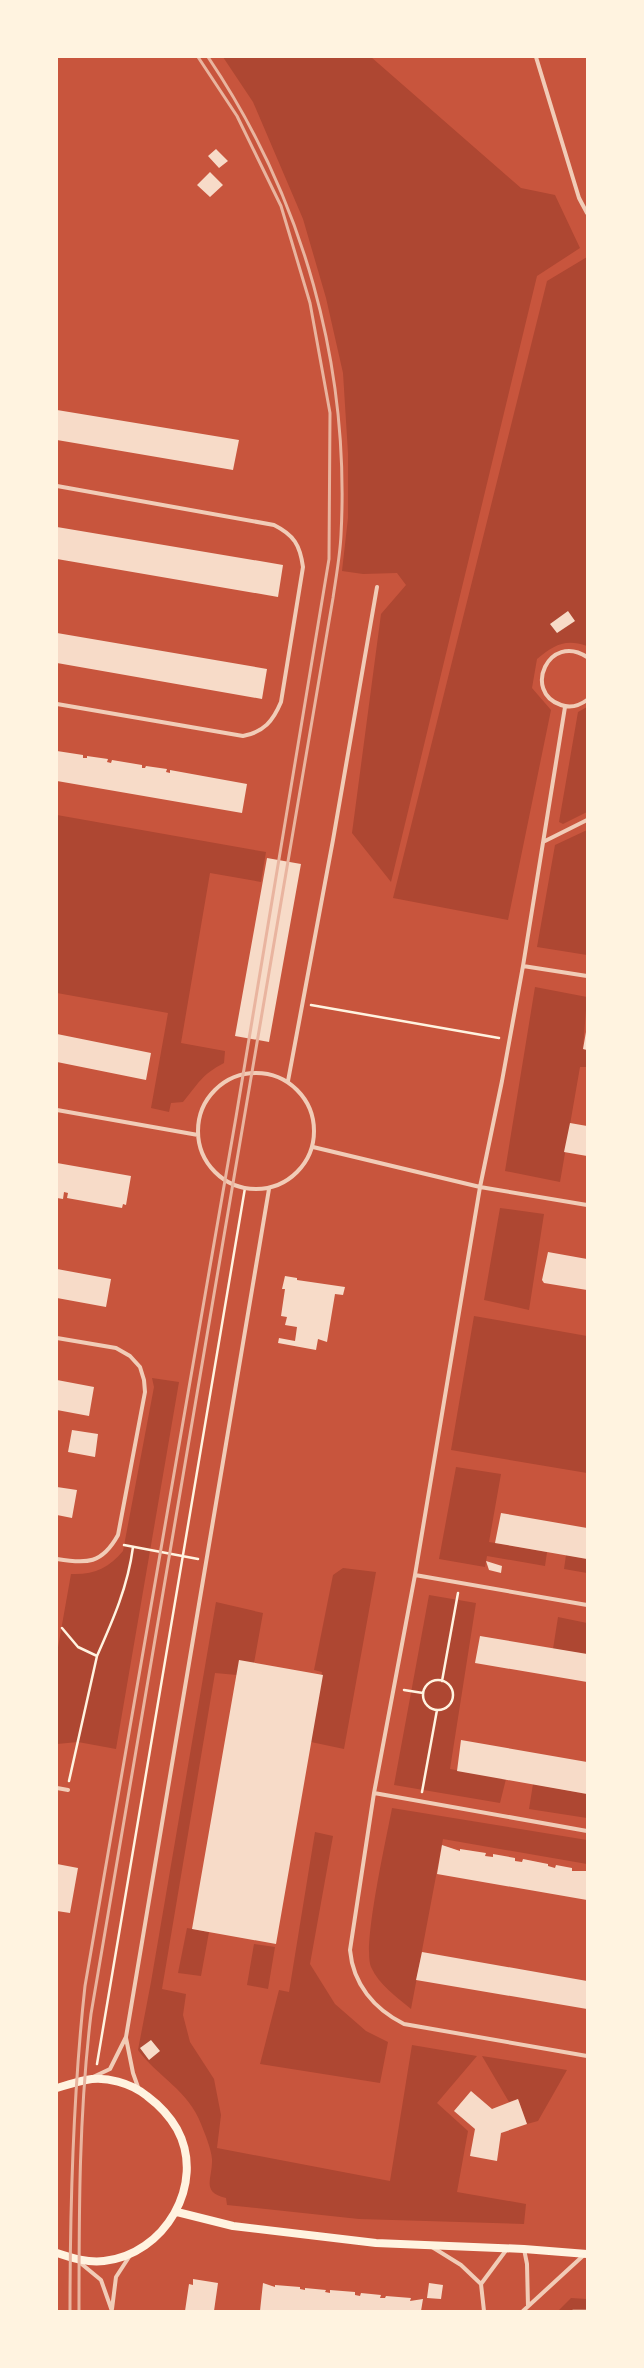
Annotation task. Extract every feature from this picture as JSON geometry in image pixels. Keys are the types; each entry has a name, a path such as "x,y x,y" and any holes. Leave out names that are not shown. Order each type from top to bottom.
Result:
{"main road":[{"path":"57,2088 87,2080 105,2080 139,2090 161,2107 178,2130 184,2150 186,2185 177,2212 158,2237 132,2254 104,2261 76,2260 57,2253"},
{"path":"177,2212 233,2226 376,2243 508,2248 586,2254"}],"street":[{"path":"536,57 579,198 587,213"},
{"path":"57,486 259,521 274,525 289,533 301,553 303,567 281,702 275,716 266,727 255,734 243,736 57,704"},
{"path":"288,1081 333,840 377,588"},
{"path":"587,657 572,651 564,652 552,657 544,667 542,684 550,699 565,707 574,706 587,700"},
{"path":"565,707 545,841 510,1040 480,1187 415,1575 374,1793 352,1934 352,1964 356,1978 372,2001 389,2016 404,2024 587,2056"},
{"path":"545,841 587,820"},
{"path":"523,966 587,976"},
{"path":"253,1072 271,1074 288,1081 302,1094 311,1110 315,1128 313,1147 307,1162 297,1174 284,1183 269,1189 235,1186 220,1178 209,1165 201,1150 198,1135 200,1115 208,1099 220,1086 235,1076 253,1072"},
{"path":"57,1110 198,1135"},
{"path":"313,1147 480,1187 587,1205"},
{"path":"87,2080 110,2069 126,2037 269,1189"},
{"path":"57,1338 116,1348 130,1356 140,1367 145,1392 118,1535 114,1544 100,1558 87,1563 57,1559"},
{"path":"415,1575 587,1604"},
{"path":"57,1788 68,1790"},
{"path":"374,1793 587,1831"},
{"path":"126,2037 133,2073 139,2090"},
{"path":"428,2245 460,2265 481,2284 484,2311"},
{"path":"481,2284 508,2248"},
{"path":"524,2249 527,2264 528,2306"},
{"path":"112,2311 116,2277 132,2254"},
{"path":"523,2311 586,2254"},
{"path":"76,2260 101,2280 112,2311"}],"path":[{"path":"302,1003 510,1040"},
{"path":"95,2076 245,1188"},
{"path":"114,1544 183,1556"},
{"path":"68,1790 97,1656 124,1590 130,1571 133,1547"},
{"path":"442,1681 460,1583"},
{"path":"62,1628 78,1647 97,1656"},
{"path":"442,1681 452,1689 453,1698 445,1708 437,1710 426,1705 423,1693 430,1683 442,1681"},
{"path":"394,1688 423,1693"},
{"path":"420,1802 437,1710"},
{"path":"572,2311 587,2311"}],"shaded area":[{"path":"223,57 371,57 521,188 555,195 580,248 537,276 391,882 352,833 381,614 406,585 397,573 363,574 342,571 348,518 348,453 343,373 326,298 303,219 253,102"},
{"path":"587,257 587,646 572,643 560,644 537,659 532,688 551,710 508,920 393,898 547,281"},
{"path":"587,707 587,812 563,824 559,822 578,712"},
{"path":"57,815 266,852 261,882 210,873 181,1043 225,1051 224,1063 210,1071 197,1084 183,1102 171,1103 169,1112 151,1108 168,1013 57,993"},
{"path":"587,830 587,955 537,947 555,845"},
{"path":"535,987 587,997 583,1049 587,1050 587,1067 580,1067 560,1182 505,1171"},
{"path":"500,1208 544,1214 529,1310 484,1300"},
{"path":"474,1316 587,1336 587,1473 451,1450"},
{"path":"152,1378 179,1382 116,1749 78,1742 57,1744 57,1653 71,1574 94,1572 112,1562 123,1551 154,1387"},
{"path":"456,1467 501,1474 489,1542 547,1552 545,1566 487,1556 485,1567 439,1559"},
{"path":"566,1555 587,1559 587,1573 564,1569"},
{"path":"343,1568 376,1572 344,1749 311,1742 322,1672 314,1670 333,1575"},
{"path":"429,1595 476,1603 450,1769 506,1779 500,1803 394,1785"},
{"path":"216,1602 263,1613 254,1663 237,1675 215,1673 162,1989 186,1994 183,2015 190,2042 214,2079 221,2115 217,2148 390,2181 412,2045 477,2056 437,2103 468,2131 457,2192 526,2204 524,2224 359,2219 227,2205 226,2198 213,2192 210,2188 212,2159 206,2137 196,2112 181,2093 154,2068 138,2050"},
{"path":"558,1617 587,1623 587,1654 553,1649"},
{"path":"533,1784 587,1794 587,1818 529,1809"},
{"path":"392,1808 587,1840 587,1864 443,1839 411,2009 389,1990 374,1973 371,1967 369,1955 372,1915"},
{"path":"315,1832 333,1836 310,1964 335,2004 366,2031 388,2042 380,2083 260,2064 279,1990 289,1992"},
{"path":"187,1928 209,1932 201,1976 178,1973"},
{"path":"254,1944 275,1947 268,1989 247,1985"},
{"path":"482,2056 567,2070 538,2121 527,2124 518,2099 509,2102"},
{"path":"571,2298 587,2299 587,2311 558,2311"}],"building":[{"path":"216,149 228,161 219,168 208,156"},
{"path":"210,172 223,185 210,197 197,185"},
{"path":"57,410 239,440 233,470 57,440"},
{"path":"57,527 283,565 278,597 57,559"},
{"path":"568,611 575,621 557,633 550,624"},
{"path":"57,633 267,669 262,699 57,663"},
{"path":"57,751 83,755 83,758 87,758 87,756 108,759 107,762 111,763 112,760 142,765 142,768 145,768 146,766 167,769 166,772 170,773 170,770 247,784 242,813 57,781"},
{"path":"267,858 301,864 269,1042 235,1036"},
{"path":"587,1032 587,1050 583,1049"},
{"path":"57,1034 151,1053 146,1080 57,1062"},
{"path":"570,1123 587,1126 587,1156 564,1152"},
{"path":"57,1163 131,1176 126,1205 123,1204 122,1208 67,1198 68,1193 64,1192 63,1199 57,1198"},
{"path":"548,1252 587,1259 587,1290 544,1283 542,1280"},
{"path":"57,1269 111,1279 106,1307 57,1298"},
{"path":"285,1276 297,1278 297,1280 345,1287 343,1295 335,1294 327,1342 318,1339 316,1350 278,1343 279,1338 295,1341 297,1327 285,1325 287,1317 281,1316 285,1289 282,1289"},
{"path":"57,1380 94,1387 89,1416 57,1410"},
{"path":"72,1430 98,1434 95,1457 68,1452"},
{"path":"57,1487 77,1490 72,1518 57,1515"},
{"path":"501,1513 587,1528 587,1559 495,1543"},
{"path":"486,1561 502,1566 501,1573 489,1570"},
{"path":"480,1636 587,1654 587,1682 475,1663"},
{"path":"239,1660 323,1675 276,1944 192,1929"},
{"path":"461,1740 587,1762 587,1794 457,1771"},
{"path":"442,1845 460,1851 460,1849 486,1853 485,1856 493,1857 493,1854 515,1858 515,1861 522,1862 523,1859 548,1864 548,1866 555,1868 556,1865 572,1868 572,1871 587,1871 587,1900 437,1874"},
{"path":"57,1864 78,1868 70,1913 57,1911"},
{"path":"422,1952 587,1981 587,2009 416,1980"},
{"path":"151,2040 160,2051 149,2060 140,2048"},
{"path":"471,2091 492,2109 518,2099 527,2124 501,2133 497,2161 470,2156 475,2129 454,2111"},
{"path":"193,2279 218,2283 214,2311 185,2311 189,2284 193,2285"},
{"path":"263,2283 275,2287 275,2285 300,2287 300,2289 305,2290 305,2288 326,2290 325,2292 330,2293 330,2290 355,2292 355,2295 360,2296 361,2293 381,2295 380,2298 385,2298 386,2296 411,2298 410,2301 423,2299 421,2311 260,2311"},
{"path":"429,2283 443,2285 441,2299 427,2298"}],"railway":[{"path":"70,2311 73,2148 85,1986 236,1117 329,559 330,413 310,303 281,206 237,116 198,57"},
{"path":"79,2311 82,2125 91,2014 333,598 341,535 342,471 337,408 328,346 314,285 294,225 270,167 241,111 208,57"}]}
